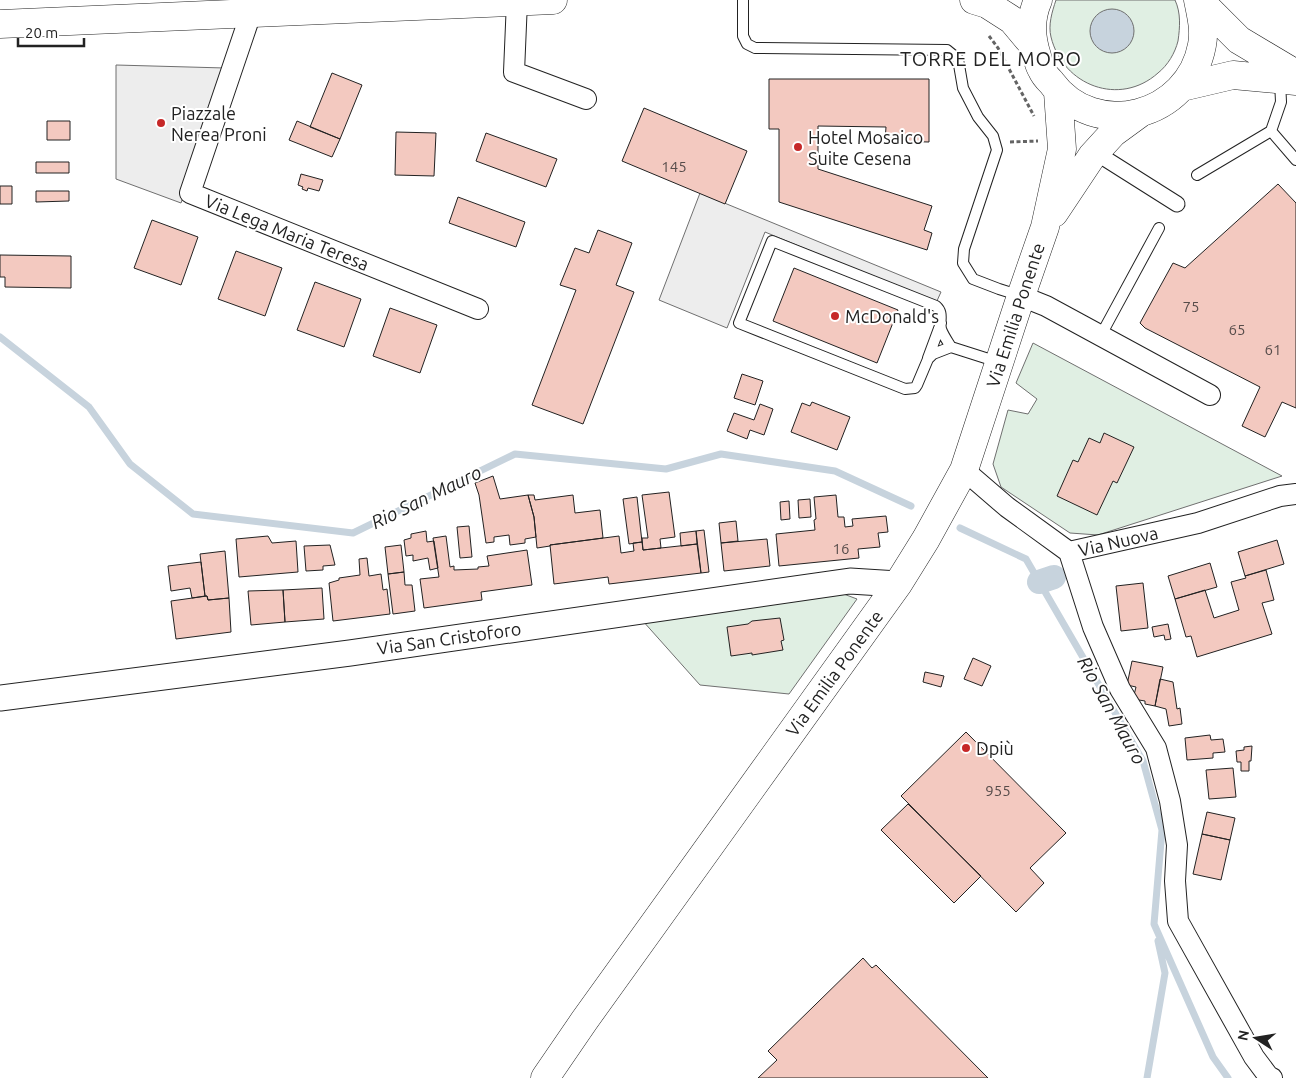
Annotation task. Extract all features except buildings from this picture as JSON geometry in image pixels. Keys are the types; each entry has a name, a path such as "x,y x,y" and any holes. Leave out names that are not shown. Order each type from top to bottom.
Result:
{"main road":[{"path":"0,24 251,13 336,4 553,0"},
{"path":"974,0 988,4 1012,20 1033,45"},
{"path":"1038,0 1035,6 1032,25 1033,45 1042,71 1058,92 1075,106 1096,114 1118,117 1139,114 1162,104 1182,87 1195,67 1202,45 1203,22 1198,0"},
{"path":"1198,0 1239,40 1291,78"},
{"path":"1182,87 1233,74 1291,78"},
{"name":"Via Emilia Ponente","path":"546,1078 590,1013 898,584 926,539 964,470 1045,227 1062,149 1058,92"},
{"name":"Via Emilia Ponente","path":"1045,227 1092,156 1113,133 1139,114"}],"street":[{"path":"517,1 514,72 586,99"},
{"name":"Via Lega Maria Teresa","path":"251,13 190,193 478,309"},
{"path":"1101,156 1177,204"},
{"path":"1021,296 1046,306 1210,395"},
{"name":"Via Nuova","path":"964,470 1007,507 1070,552 1198,523 1280,496 1296,494"},
{"path":"1070,552 1093,627 1120,689 1156,748 1170,801 1177,845 1175,881 1178,921 1254,1057 1272,1078"},
{"name":"Via San Cristoforo","path":"0,698 350,653 850,581 898,584"}],"lane":[{"path":"743,0 743,36 747,44 755,48 946,50 958,59 963,88 978,117 993,136 996,150 964,249 963,263 972,279 999,290 1021,296"},
{"path":"1198,175 1271,131 1291,78"},
{"path":"1271,131 1296,160"},
{"path":"1100,335 1159,228"},
{"path":"941,321 918,385 915,388 905,389 738,323 772,242 939,308 941,313 941,321 941,328 951,347"},
{"path":"928,359 934,354 951,347 999,363"}],"path":[{"path":"987,34 998,48 1035,118"},
{"path":"994,143 1045,140"}],"green space":[{"path":"1056,0 1175,0 1180,25 1175,50 1162,70 1143,83 1127,89 1095,86 1080,79 1067,68 1057,54 1050,28"},
{"path":"1033,343 1282,476 1098,535 1070,533 1001,487 993,464 1008,410 1028,414 1037,399 1016,383"},
{"path":"841,593 857,599 789,694 700,685 642,620"}],"shaded area":[{"path":"1116,9 1128,15 1133,22 1133,40 1128,47 1121,52 1108,53 1100,50 1093,43 1090,27 1093,19 1100,12"},
{"name":"Piazzale Nerea Proni","path":"116,65 225,68 181,203 116,179"},
{"path":"700,193 941,292 936,303 765,232 727,328 659,300"}],"waterway":[{"name":"Rio San Mauro","path":"0,337 89,407 130,464 193,514 353,533 515,454 666,469 721,454 835,471 911,506"},
{"name":"Rio San Mauro","path":"960,528 1026,559 1143,761 1162,830 1154,924 1213,1057 1228,1078"},
{"path":"1039,582 1054,577"},
{"path":"1147,1078 1165,973 1158,941"}],"place":[{"name":"Piazzale Nerea Proni","path":"161,123"},
{"name":"Hotel Mosaico Suite Cesena","path":"798,147"},
{"name":"McDonald's","path":"835,316"},
{"name":"Dpiù","path":"966,748"}],"district":[{"name":"TORRE DEL MORO","path":"991,58"}]}
